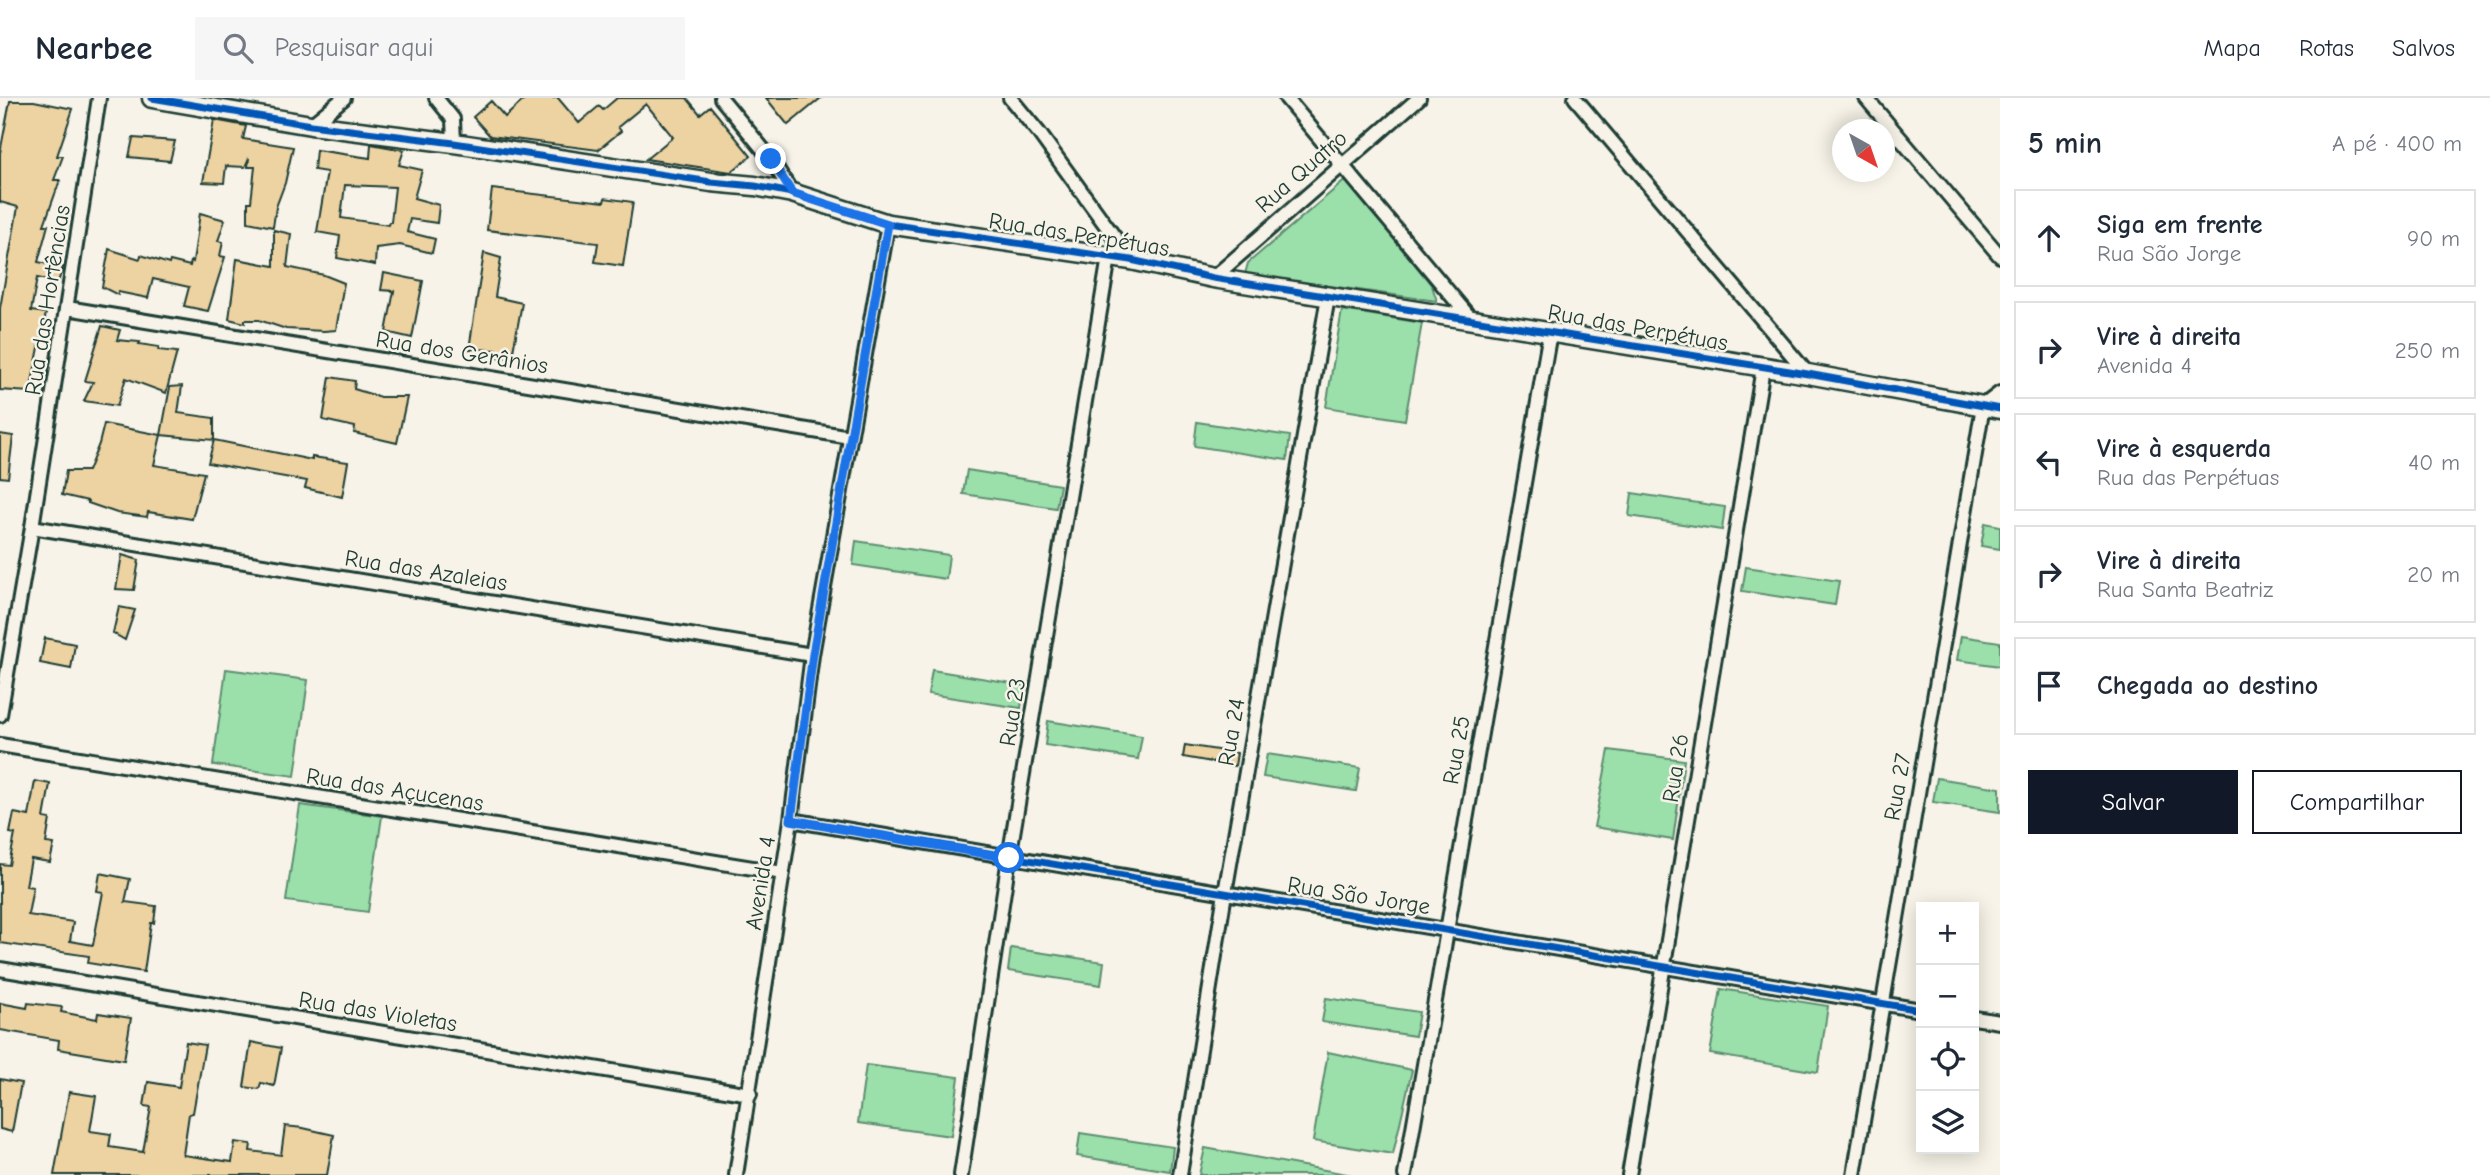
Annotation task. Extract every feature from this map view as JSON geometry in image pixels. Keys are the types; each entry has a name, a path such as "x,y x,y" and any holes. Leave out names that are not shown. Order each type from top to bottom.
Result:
{"street":[{"name":"Rua das Hortências","path":"0,715 99,98"},
{"name":"Rua das Perpétuas","path":"152,98 311,125 454,143 792,193 888,224 1131,260 1213,278 1808,374 1992,407"},
{"path":"311,125 344,98"},
{"path":"436,98 453,118 454,143"},
{"path":"721,98 771,159 792,193"},
{"path":"1010,98 1039,133 1131,260"},
{"path":"1286,98 1472,320"},
{"name":"Rua Quatro","path":"1213,278 1419,98"},
{"path":"1575,98 1808,374"},
{"path":"1866,98 2000,256"},
{"name":"Avenida 4","path":"736,1175 791,820 813,654 888,224"},
{"name":"Rua 23","path":"961,1175 1009,858 1109,257"},
{"name":"Rua 24","path":"1180,1175 1225,893 1328,297"},
{"name":"Rua dos Gerânios","path":"67,308 850,437"},
{"name":"Rua 25","path":"1405,1175 1550,332"},
{"name":"Rua 26","path":"1629,1175 1763,368"},
{"path":"1992,407 2000,393"},
{"name":"Rua 27","path":"1854,1175 1881,1004 1992,407"},
{"name":"Rua das Azaleias","path":"32,527 813,654"},
{"name":"Rua das Açucenas","path":"0,745 783,873"},
{"name":"Rua São Jorge","path":"791,820 1916,1009"},
{"name":"Rua das Violetas","path":"0,969 750,1094"},
{"path":"1979,1019 2000,1022"}],"green space":[{"path":"1348,178 1432,286 1437,301 1245,274 1248,263"},
{"path":"1342,310 1422,323 1405,420 1326,407"},
{"path":"1197,422 1290,436 1287,460 1194,446"},
{"path":"967,470 1060,485 1056,508 963,494"},
{"path":"1632,493 1725,507 1722,530 1629,516"},
{"path":"1985,523 2000,526 2000,549 1981,546"},
{"path":"856,541 949,555 946,579 853,565"},
{"path":"1746,567 1839,581 1835,605 1742,591"},
{"path":"1961,636 2000,642 2000,666 1957,660"},
{"path":"226,669 308,680 295,776 213,765"},
{"path":"932,670 1024,685 1021,708 928,694"},
{"path":"1048,721 1142,736 1138,759 1045,745"},
{"path":"1609,750 1684,760 1673,840 1594,827"},
{"path":"1267,754 1360,768 1356,791 1263,777"},
{"path":"1937,778 2000,788 2000,812 1933,802"},
{"path":"300,805 382,816 368,912 286,901"},
{"path":"1011,948 1104,962 1101,985 1008,971"},
{"path":"1721,989 1828,1006 1818,1072 1710,1054"},
{"path":"1326,998 1419,1012 1415,1036 1322,1022"},
{"path":"1328,1052 1412,1070 1393,1154 1313,1141"},
{"path":"866,1065 959,1077 951,1136 858,1123"},
{"path":"1080,1133 1173,1147 1170,1171 1077,1156"},
{"path":"1205,1148 1352,1175 1199,1175"}],"building":[{"path":"526,98 558,98 579,123 599,106 603,110 617,98 687,98 700,114 710,106 751,156 731,172 646,159 673,137 646,104 618,127 621,131 598,150 490,136 473,117 491,101 505,117"},
{"path":"766,98 821,98 788,125"},
{"path":"10,101 34,101 73,109 57,156 63,156 54,180 60,180 44,225 48,225 38,262 63,267 58,282 37,278 31,311 46,313 30,392 0,390 0,308 18,207 0,202 0,153"},
{"path":"214,120 246,126 243,139 293,147 273,227 248,222 248,202 251,202 255,167 248,167 249,158 245,167 226,166 224,183 203,182"},
{"path":"133,138 175,141 170,161 129,157"},
{"path":"371,144 404,150 399,165 422,170 414,198 439,205 437,223 410,219 407,232 435,239 432,253 400,245 376,248 375,265 337,258 340,236 317,232 327,172 314,170 316,150 370,158","holes":["345,185 395,187 391,222 388,225 341,218"]},
{"path":"492,189 604,202 605,198 633,202 623,266 595,262 598,243 487,230"},
{"path":"200,213 225,220 218,241 223,242 220,256 225,257 208,311 184,306 189,287 153,279 148,298 118,292 118,295 102,287 109,249 140,259 141,255 169,264 170,261 190,266 191,261 193,262"},
{"path":"274,230 291,234 287,267 324,275 344,283 336,330 286,329 259,320 245,320 245,323 229,319 237,259 274,266"},
{"path":"484,253 501,258 495,297 522,303 512,357 496,358 497,350 469,349"},
{"path":"384,273 423,281 412,338 386,332 394,291 381,290"},
{"path":"102,326 120,330 117,340 140,342 139,344 159,347 158,350 177,352 166,393 126,378 117,406 84,401 93,382 85,381"},
{"path":"330,377 355,381 354,389 380,397 407,397 397,443 354,433 355,427 323,420"},
{"path":"182,386 178,413 214,418 214,440 161,435 170,387"},
{"path":"104,424 161,435 154,465 204,473 192,519 148,512 147,517 117,513 88,501 62,495 66,471 88,471"},
{"path":"0,434 13,436 8,478 0,477"},
{"path":"214,440 312,460 312,457 348,462 342,497 305,488 307,481 208,463"},
{"path":"122,555 139,560 134,590 116,589"},
{"path":"119,607 135,610 125,640 113,633"},
{"path":"45,638 75,644 71,669 40,663"},
{"path":"1185,745 1237,753 1235,766 1183,757"},
{"path":"35,781 50,784 44,818 50,819 46,843 54,844 50,862 31,859 26,886 33,887 28,915 73,922 70,941 93,945 103,892 97,891 100,873 130,879 125,902 156,906 144,972 88,963 89,956 0,943 0,864 9,865 15,834 10,833 14,813 29,816"},
{"path":"0,1003 27,1008 28,1003 62,1007 61,1012 97,1019 98,1013 131,1018 124,1060 58,1049 59,1040 0,1030"},
{"path":"186,1042 205,1045 193,1113 189,1114 183,1155 232,1162 235,1142 251,1144 250,1151 281,1155 285,1126 303,1128 334,1135 327,1175 54,1175 69,1092 96,1096 90,1131 111,1134 109,1147 143,1152 151,1107 144,1106 148,1082 179,1087"},
{"path":"251,1042 281,1048 274,1086 261,1083 259,1089 244,1087"},
{"path":"0,1079 21,1083 12,1132 0,1129"}],"cycle path":[{"path":"152,98 311,125 755,186 792,193 888,224 1131,260 1213,278 1808,374 2000,409"},
{"path":"791,820 1916,1009"}],"route":[{"path":"771,159 792,193 888,224 813,654 791,820 1009,858"}]}
